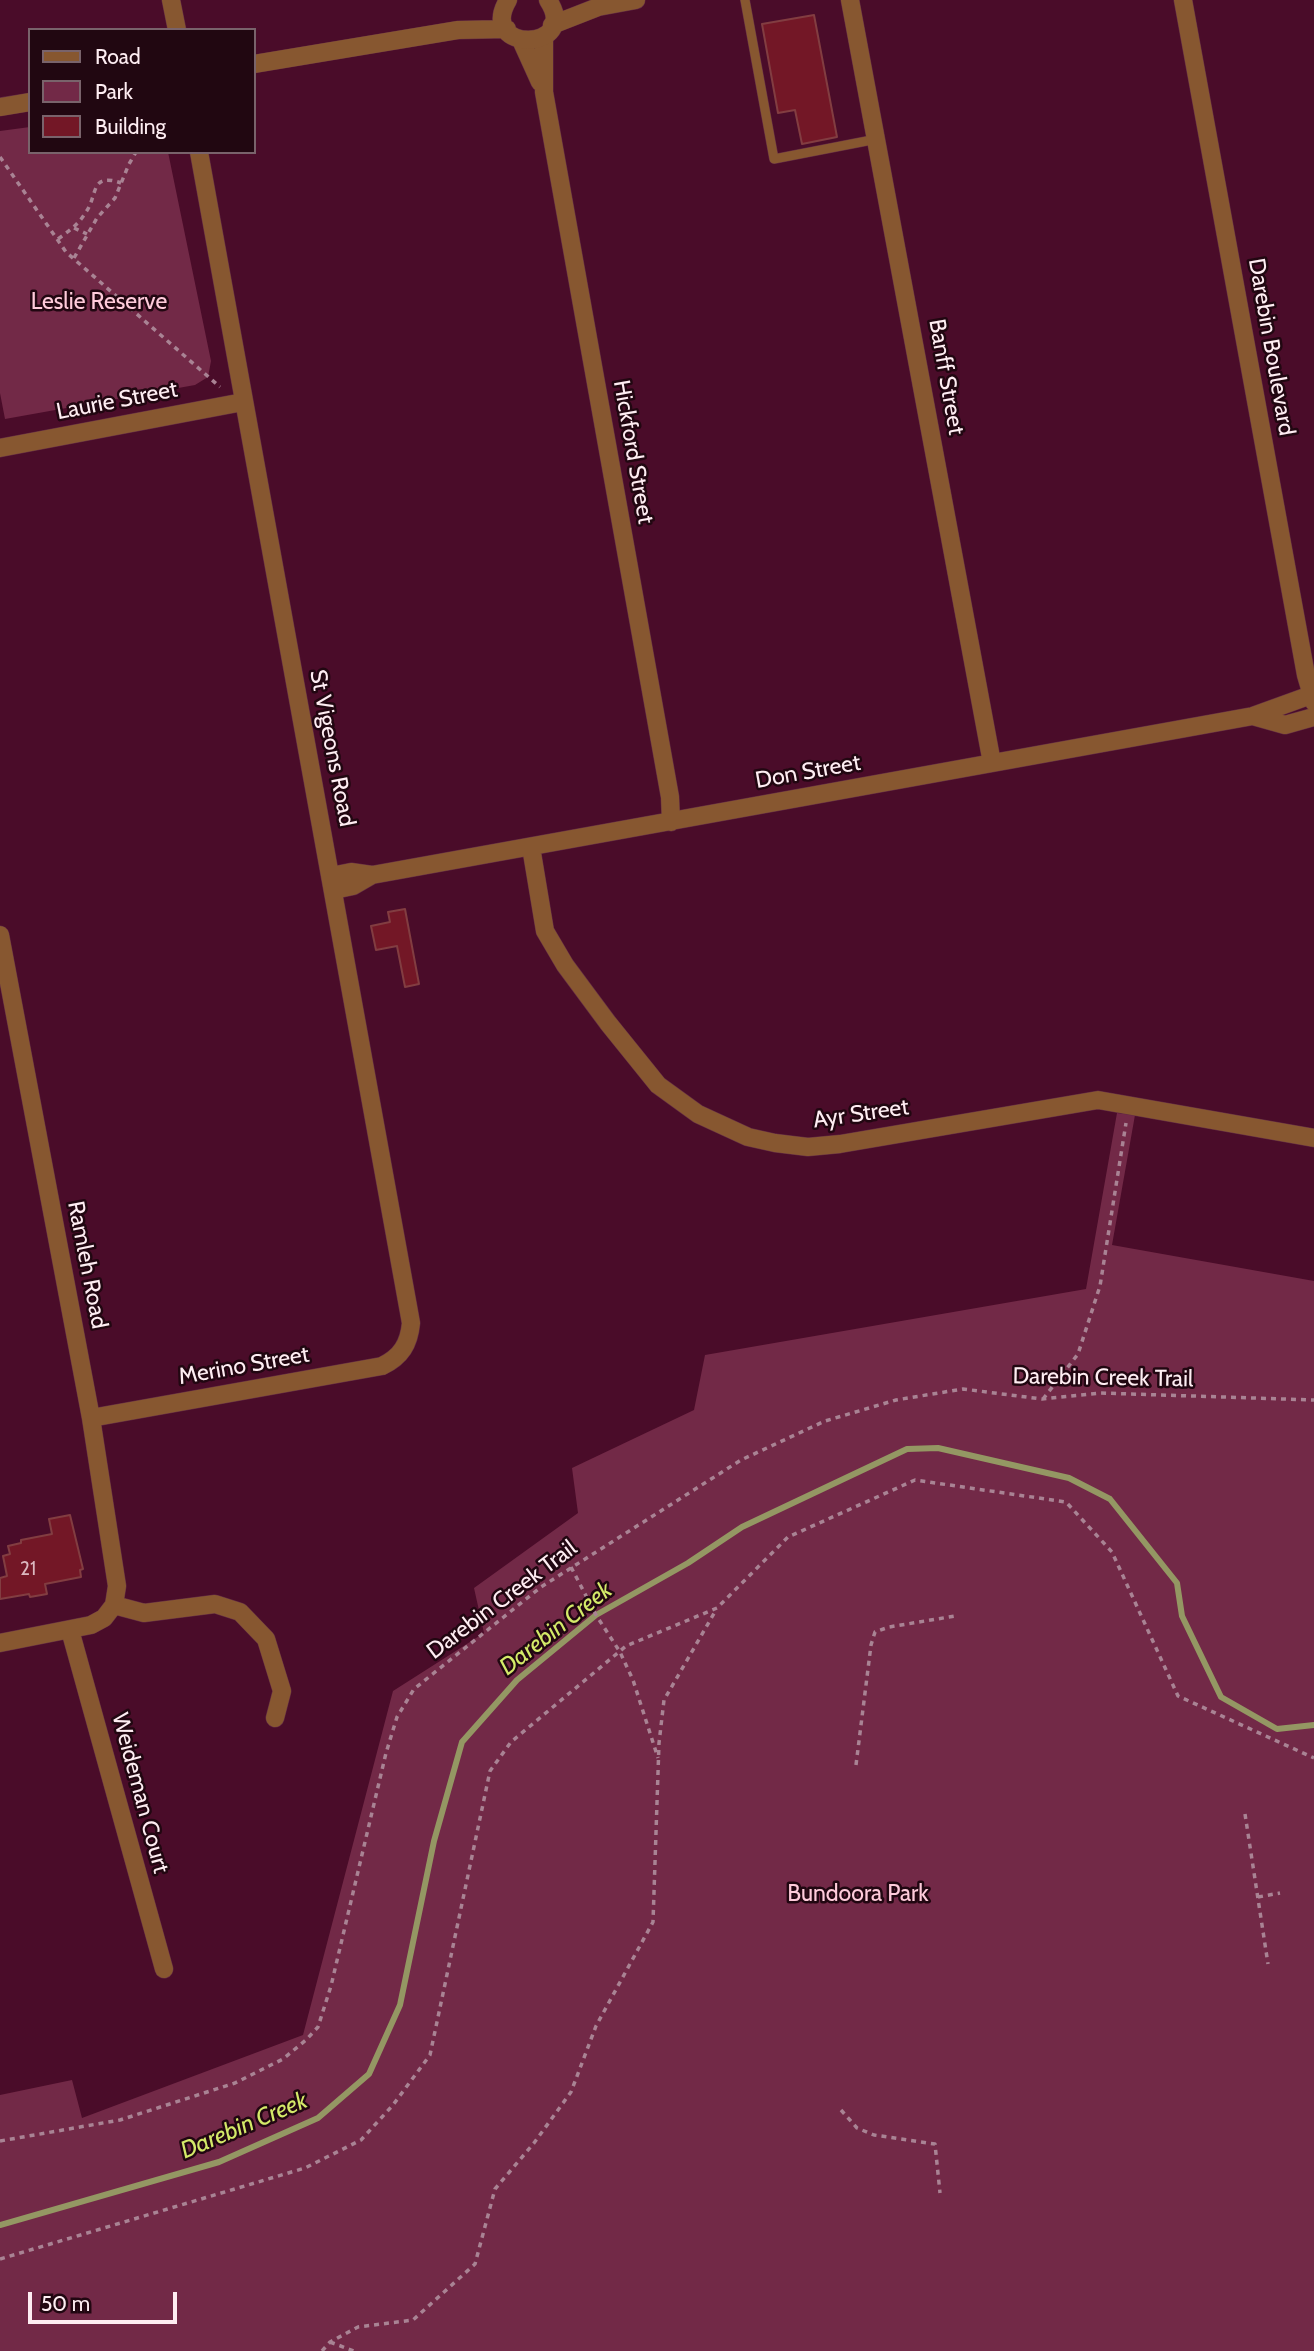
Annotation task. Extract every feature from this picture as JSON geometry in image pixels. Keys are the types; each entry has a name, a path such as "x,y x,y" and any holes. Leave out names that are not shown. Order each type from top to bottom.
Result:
{"street":[{"path":"172,0 177,28"},
{"path":"256,64 458,30 537,40 548,31 598,7 636,0"},
{"name":"Banff Street","path":"850,0 992,764"},
{"name":"Darebin Boulevard","path":"1183,0 1313,699"},
{"path":"549,1 598,7"},
{"name":"Hickford Street","path":"549,1 554,18 548,31 544,92 668,783 671,822"},
{"path":"507,2 503,17 514,35"},
{"path":"458,30 507,2"},
{"name":"Hickford Street","path":"514,35 544,92"},
{"path":"0,107 28,102"},
{"name":"St Vigeons Road","path":"199,154 411,1323 410,1337 401,1352"},
{"name":"Laurie Street","path":"0,448 243,402"},
{"name":"Don Street","path":"332,883 353,886 372,875 1253,716 1313,699"},
{"name":"Don Street","path":"1253,716 1285,725 1314,717"},
{"name":"Ayr Street","path":"531,847 545,931 565,965 608,1023 658,1085 698,1114 719,1126 748,1137 808,1147 840,1144 1098,1100 1314,1138"},
{"name":"Ramleh Road","path":"0,935 91,1419 117,1586 114,1605"},
{"name":"Merino Street","path":"91,1419 382,1366 401,1352"},
{"path":"0,1643 91,1625 104,1618 114,1605 144,1613 215,1604 240,1612 266,1639 282,1692 275,1718"},
{"name":"Weideman Court","path":"70,1630 164,1969"}],"lane":[{"path":"745,0 775,159 877,139"}],"path":[{"path":"73,258 97,218 116,198 135,154"},
{"path":"0,158 57,240 73,258 220,387"},
{"path":"57,240 74,228 89,209 94,189 100,182 106,180 121,183"},
{"path":"74,228 87,234"},
{"path":"1042,1399 1078,1353 1100,1286 1129,1104"},
{"name":"Darebin Creek Trail","path":"0,2141 120,2120 235,2083 283,2059 306,2040 318,2027 331,1986 386,1753 397,1717 414,1689 541,1587 741,1460 825,1421 896,1400 963,1389 1042,1399 1101,1393 1314,1400"},
{"path":"322,2351 330,2342 358,2327 413,2320 475,2264 495,2189 534,2143 571,2092 596,2026 653,1922 664,1700 717,1608 788,1537 915,1480 1066,1502 1112,1552 1178,1696 1314,1758"},
{"path":"571,1567 633,1680 659,1761"},
{"path":"0,2259 305,2168 361,2140 393,2105 430,2055 490,1771 511,1742 626,1646 717,1608"},
{"path":"856,1765 875,1632 889,1627 955,1616"},
{"path":"1245,1814 1268,1964"},
{"path":"1258,1897 1280,1893"},
{"path":"841,2110 857,2128 874,2135 935,2144 940,2193"},
{"path":"330,2342 354,2351"}],"green space":[{"name":"Leslie Reserve","path":"28,127 28,154 168,154 211,361 208,377 195,385 5,419 0,393 0,131"},
{"name":"Bundoora Park","path":"1117,1113 1135,1115 1112,1245 1314,1281 1314,2351 0,2351 0,2095 72,2080 82,2118 303,2035 393,1691 484,1633 474,1588 578,1513 572,1468 694,1410 705,1355 1086,1289"}],"building":[{"path":"814,15 837,137 802,144 795,110 778,113 762,24"},
{"path":"405,909 419,984 405,987 397,946 376,950 371,926 390,922 388,912"},
{"path":"70,1515 83,1569 80,1570 81,1577 45,1584 47,1594 0,1599 0,1578 7,1576 3,1556 10,1554 8,1546 21,1543 21,1540 52,1534 49,1519"}],"waterway":[{"name":"Darebin Creek","path":"0,2225 219,2162 318,2118 369,2074 400,2005 434,1841 462,1742 517,1680 596,1615 688,1563 742,1527 907,1449 938,1448 1069,1478 1110,1499 1177,1583 1182,1616 1221,1697 1277,1729 1314,1725"}]}
